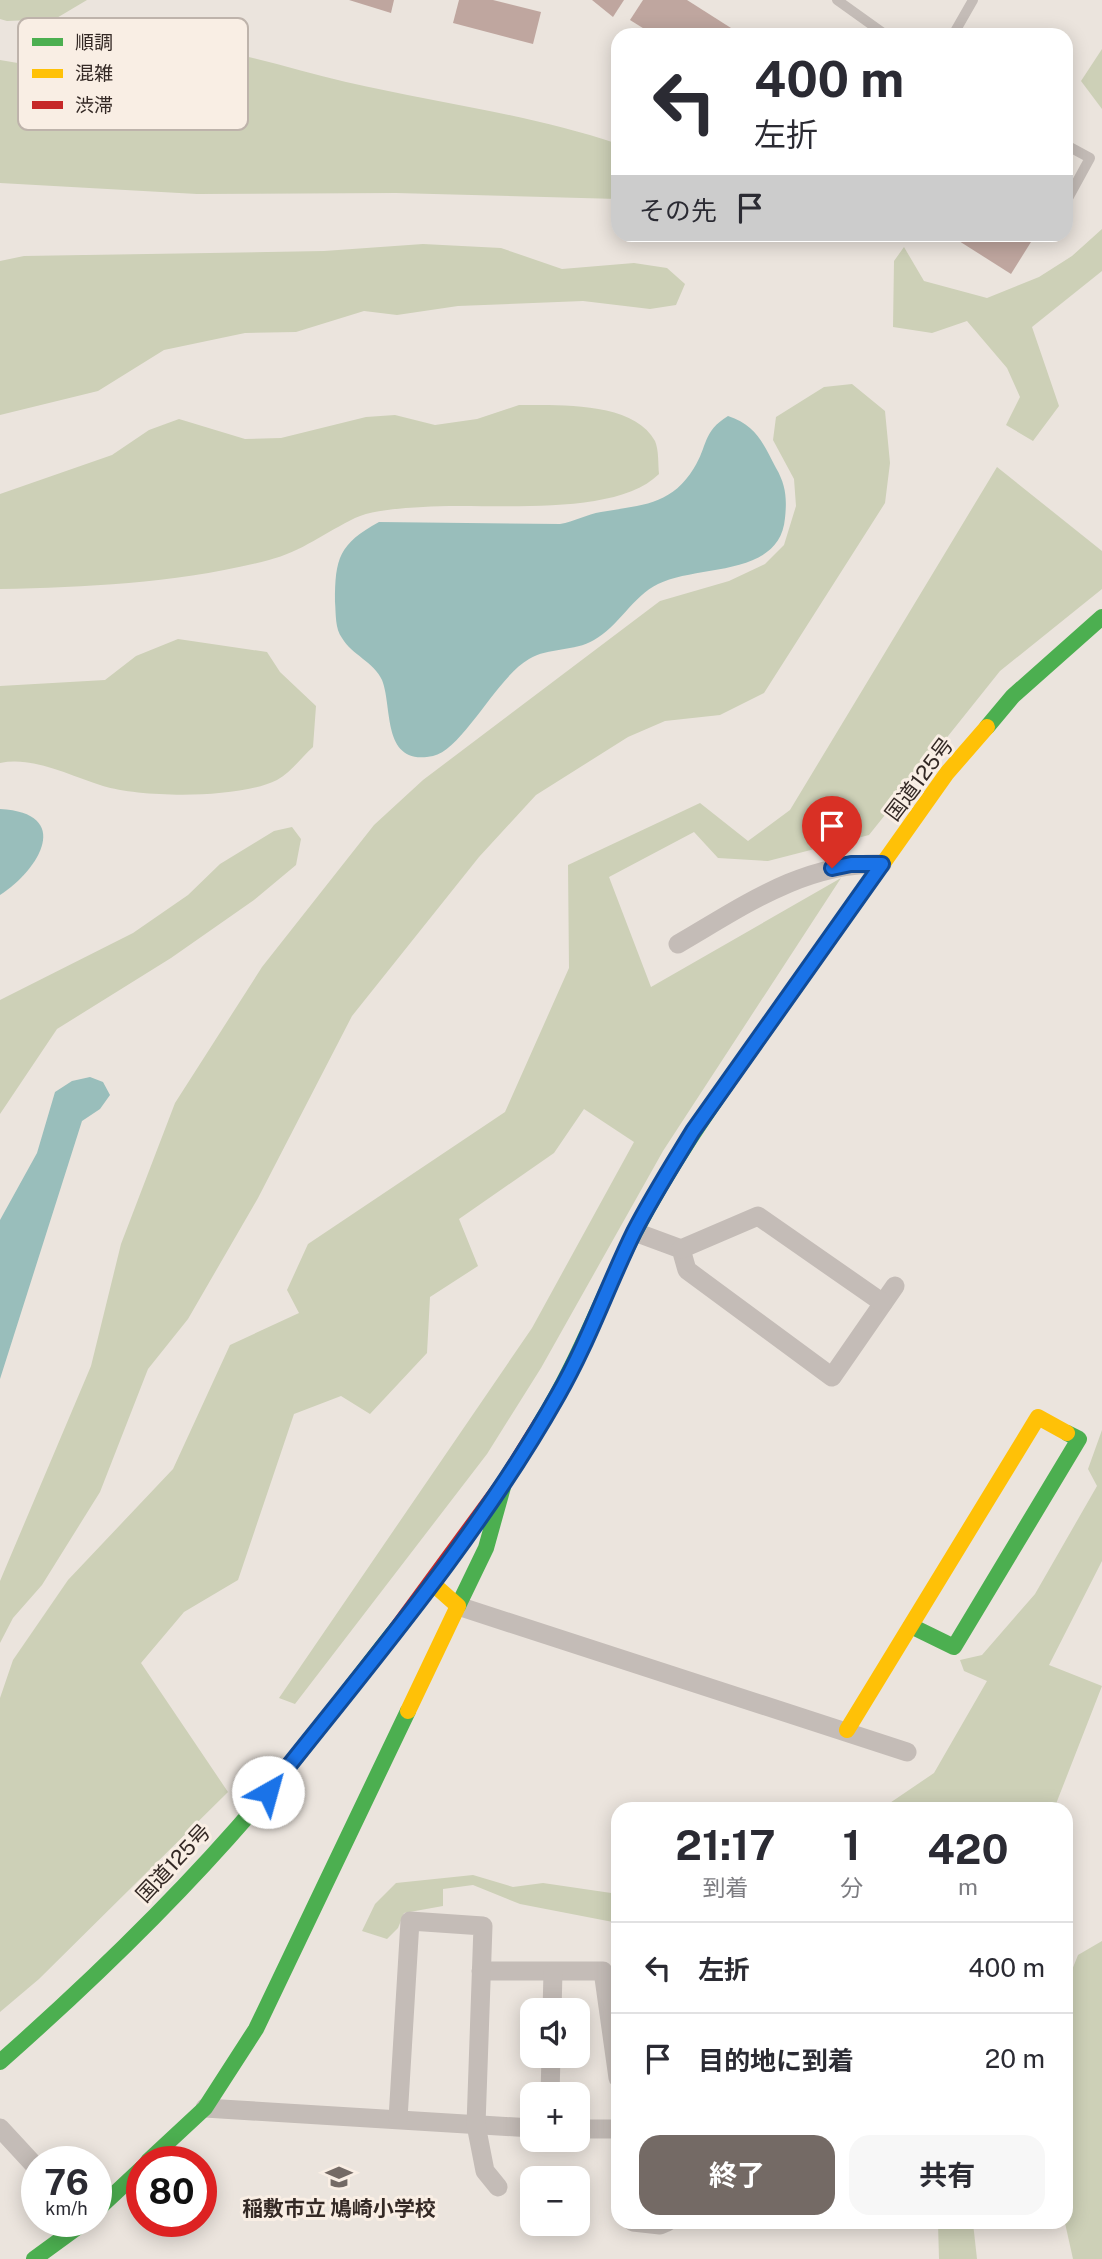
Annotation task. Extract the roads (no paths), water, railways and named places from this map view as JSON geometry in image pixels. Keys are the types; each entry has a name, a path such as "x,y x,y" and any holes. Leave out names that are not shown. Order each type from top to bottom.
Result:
{"main road":[{"name":"国道125号","path":"0,2062 52,2016 156,1913 268,1792 432,1583 504,1482 559,1394 635,1232 693,1131 947,773 1005,705 1061,650 1102,617"},
{"path":"847,1730 1038,1417 1079,1439 954,1647 911,1626"},
{"path":"165,2146 205,2108 256,2029 458,1606 485,1556 497,1522 504,1482"},
{"path":"432,1583 458,1606"},
{"path":"112,2196 126,2183"},
{"path":"34,2259 64,2237"}],"street":[{"path":"678,944 767,892 813,872 851,864 882,864"},
{"path":"635,1232 681,1249 758,1216 883,1303"},
{"path":"681,1249 687,1270 832,1377 895,1286"},
{"path":"458,1606 847,1730 907,1752"},
{"path":"398,2119 410,1921 483,1926 475,2125 485,2171 498,2187"},
{"path":"481,1971 603,1972 611,2029"},
{"path":"552,1998 553,1972"},
{"path":"205,2108 520,2127"},
{"path":"0,2128 21,2151"},
{"path":"590,2129 611,2129"}],"lane":[{"path":"837,0 876,28"},
{"path":"957,28 973,0"},
{"path":"1073,149 1090,158 1073,189"}],"water":[{"path":"728,416 745,424 758,436 784,486 785,518 780,537 769,551 734,566 674,578 658,584 641,596 611,627 594,640 537,655 517,668 468,727 444,751 433,756 416,757 405,753 392,732 382,680 374,668 346,644 338,630 336,574 338,563 348,545 379,522 560,524 596,513 653,502 665,497 685,481 710,434"},
{"path":"0,809 23,813 36,820 43,831 37,857 27,871 0,895"},
{"path":"90,1077 103,1082 110,1095 100,1109 82,1121 0,1379 0,1220 37,1153 55,1092 72,1081"}],"place":[{"name":"稲敷市立 鳩崎小学校","path":"339,2177"}]}
